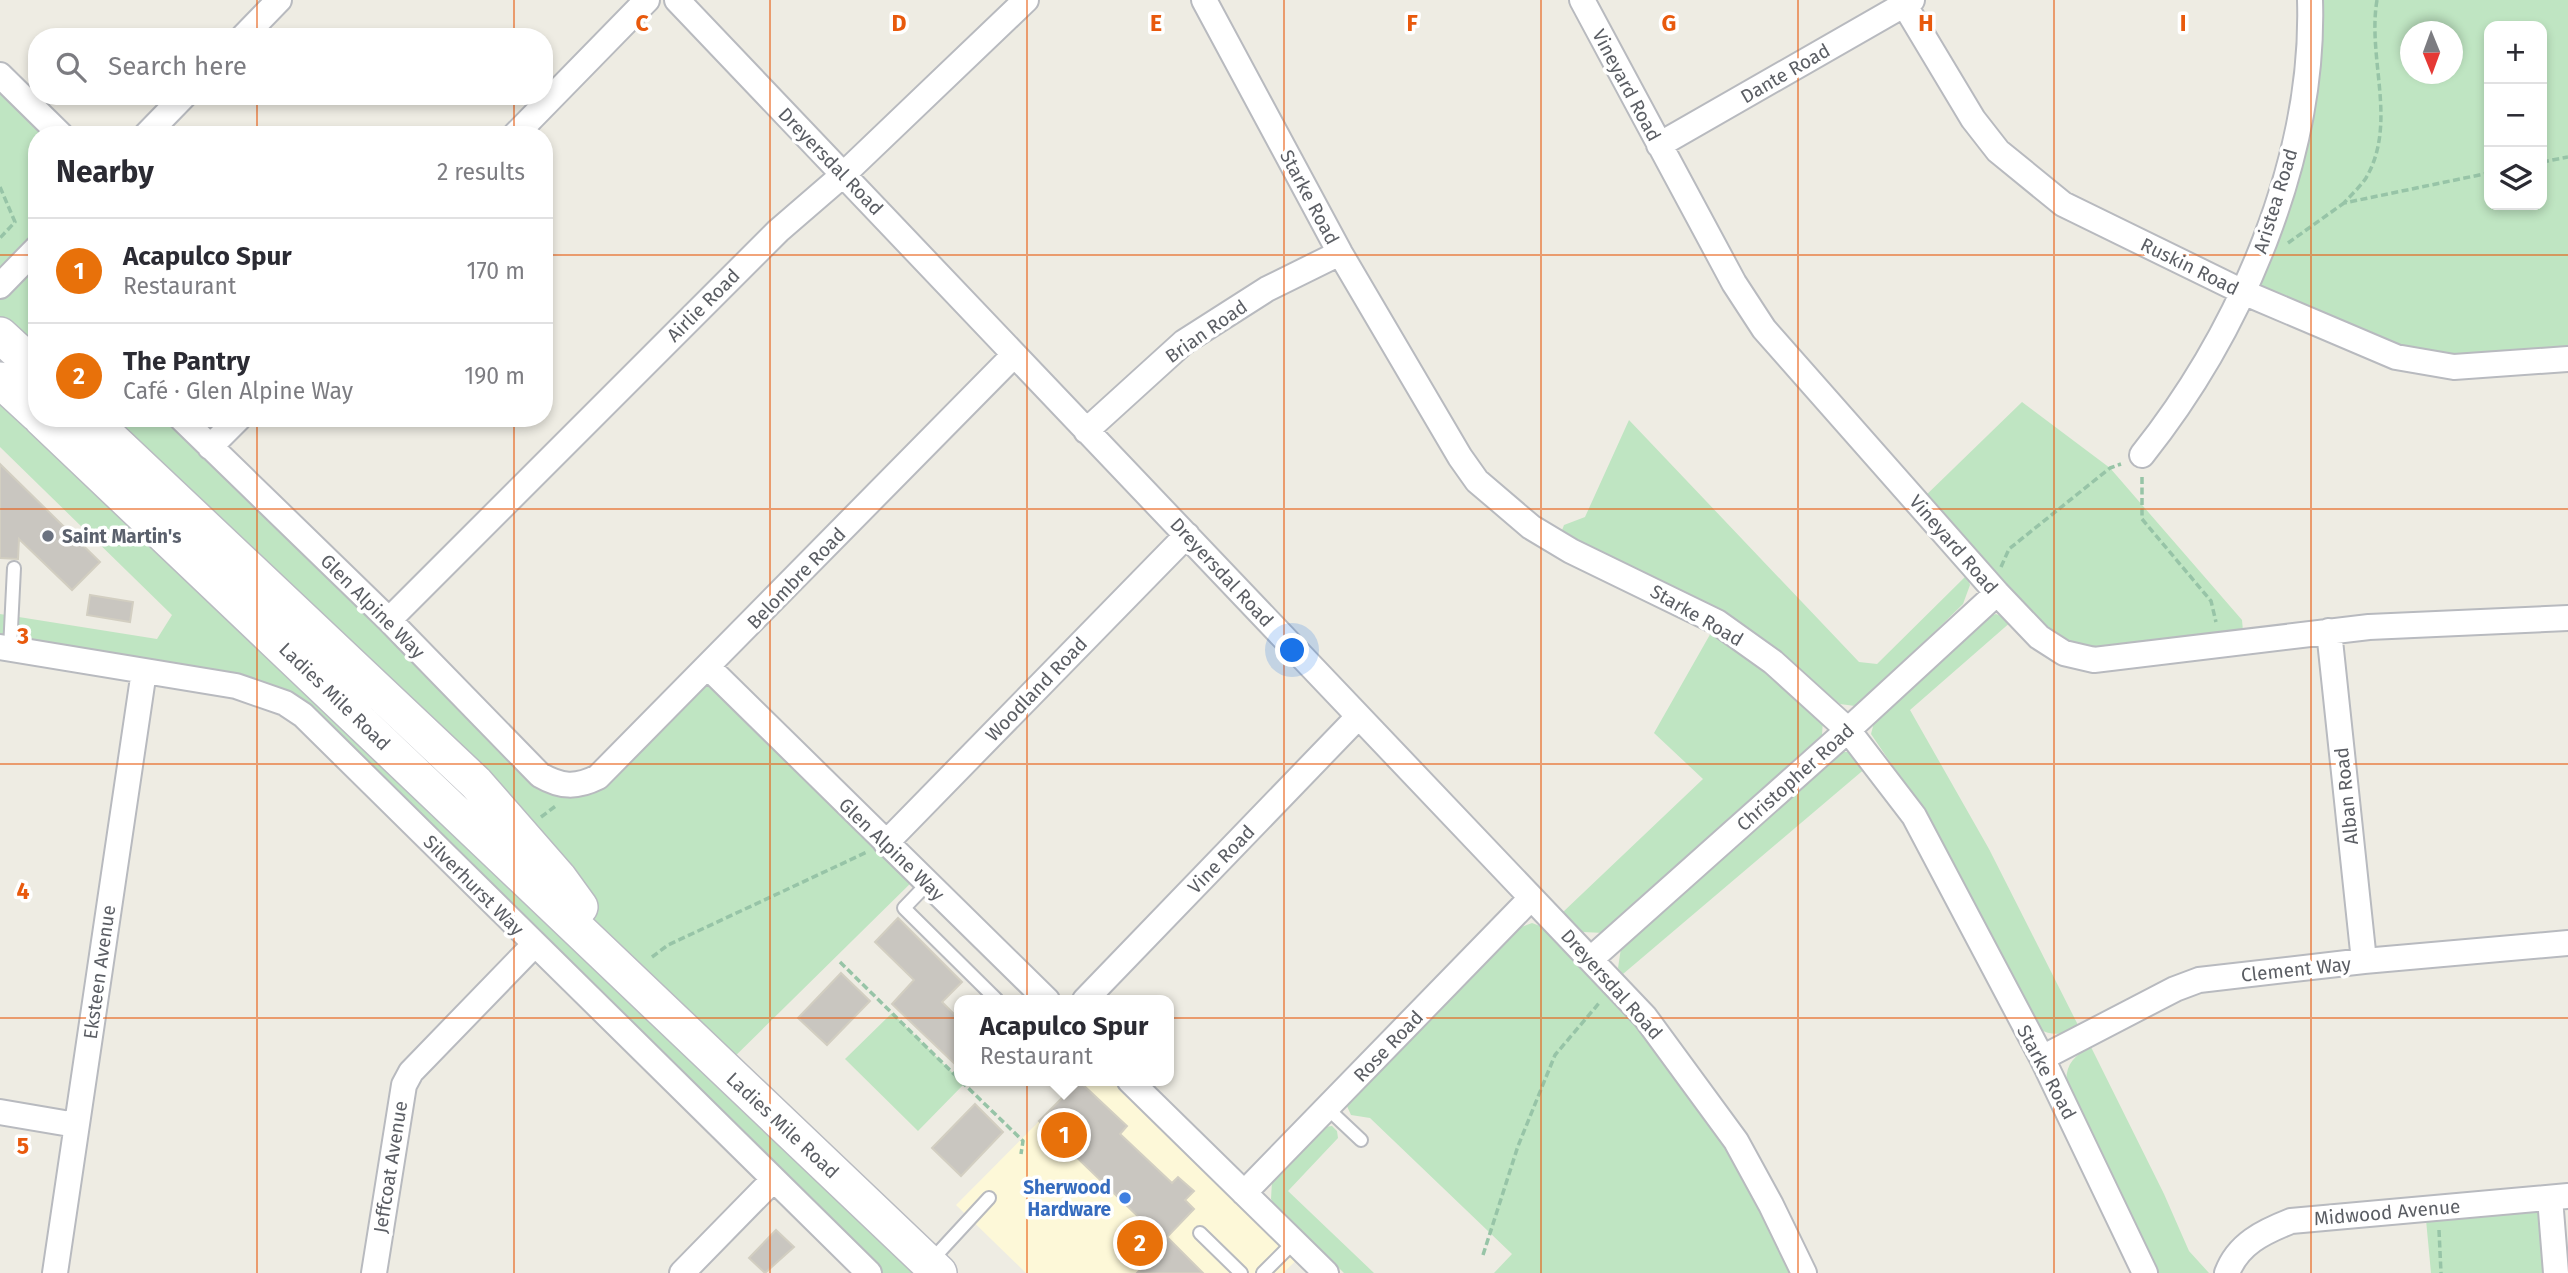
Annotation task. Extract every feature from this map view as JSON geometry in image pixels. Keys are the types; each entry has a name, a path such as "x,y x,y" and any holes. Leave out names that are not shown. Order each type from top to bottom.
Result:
{"main road":[{"path":"0,335 28,361"},
{"path":"0,380 28,406"},
{"name":"Ladies Mile Road","path":"51,427 640,966"},
{"name":"Ladies Mile Road","path":"99,427 476,783 640,966 934,1268"}],"street":[{"path":"252,28 279,0"},
{"path":"553,96 647,0"},
{"name":"Dreyersdal Road","path":"677,0 1615,985 1674,1055 1736,1141 1804,1273"},
{"name":"Airlie Road","path":"389,620 778,230 844,174 1026,0"},
{"name":"Starke Road","path":"1204,0 1340,253 1460,457 1477,481 1531,527 1571,551 1717,622 1773,662 1848,730 1914,816 2042,1058 2146,1273"},
{"name":"Vineyard Road","path":"1582,0 1734,283 1764,329 1997,593 2048,643 2064,653 2084,659 2220,646 2329,631 2568,618"},
{"name":"Aristea Road","path":"2142,455 2171,419 2223,337 2255,267 2282,187 2297,124 2310,47 2311,0"},
{"name":"Dante Road","path":"1658,145 1908,2"},
{"name":"Ruskin Road","path":"1908,2 1973,119 1998,151 2063,204 2243,292 2396,357 2423,364 2470,367 2568,359"},
{"path":"0,75 28,103"},
{"path":"30,105 52,126"},
{"path":"155,126 175,105"},
{"path":"524,126 544,105"},
{"name":"Brian Road","path":"1086,431 1184,342 1267,289 1340,253"},
{"path":"0,286 28,264"},
{"name":"Belombre Road","path":"569,785 583,784 598,777 1014,355"},
{"name":"Glen Alpine Way","path":"190,427 389,620 540,775 556,784 569,785"},
{"path":"210,447 230,427"},
{"name":"Woodland Road","path":"886,842 1187,535"},
{"name":"Christopher Road","path":"1591,959 1997,593"},
{"name":"Alban Road","path":"2329,631 2364,961"},
{"name":"Silverhurst Way","path":"5,648 236,686 263,693 294,709 869,1273"},
{"name":"Glen Alpine Way","path":"708,667 1042,995"},
{"name":"Eksteen Avenue","path":"55,1273 144,671"},
{"name":"Vine Road","path":"1090,995 1358,717"},
{"name":"Rose Road","path":"1244,1193 1531,898"},
{"name":"Clement Way","path":"2042,1058 2175,989 2199,980 2364,961 2568,943"},
{"name":"Jeffcoat Avenue","path":"374,1273 404,1084 411,1072 534,945"},
{"path":"1135,1086 1326,1273"},
{"path":"0,1112 76,1125"},
{"path":"682,1273 773,1180"},
{"path":"2556,1273 2559,1197"},
{"name":"Midwood Avenue","path":"2227,1273 2234,1257 2250,1242 2291,1222 2559,1197"}],"lane":[{"path":"5,648 14,568"},
{"path":"928,883 904,908 992,995"},
{"path":"1327,1108 1361,1140"},
{"path":"934,1268 989,1198"},
{"path":"1200,1233 1241,1273"},
{"path":"1263,1273 1294,1242"}],"path":[{"path":"2255,267 2344,203 2365,179 2378,150 2383,122 2378,84 2377,0"},
{"path":"2547,161 2568,157"},
{"path":"2344,203 2484,174"},
{"path":"0,187 15,222 0,239"},
{"path":"1997,593 2000,571 2009,549 2110,468 2142,455 2142,519 2211,601 2220,646"},
{"path":"640,966 668,945 886,842"},
{"path":"840,962 954,1074"},
{"path":"1483,1255 1518,1146 1555,1055 1615,985"},
{"path":"966,1086 1023,1141 1021,1154"},
{"path":"2438,1208 2441,1273"}],"shaded area":[{"path":"1074,1086 1135,1086 1305,1252 1283,1273 1026,1273 956,1205"}],"green space":[{"path":"2310,0 2568,0 2568,355 2397,355 2246,288 2266,236"},
{"path":"0,75 52,126 28,126 28,258 24,262 28,266 28,361 0,335"},
{"path":"0,380 28,406 28,427 50,427 304,666 559,878 98,427 190,427 540,775 583,784 708,667 919,875 723,1068 939,1273 869,1273 285,703 0,647 0,614 157,639 172,615 0,447"},
{"path":"2022,402 2110,468 2242,620 2244,642 2069,654 1920,501"},
{"path":"1629,420 1859,662 1877,664 1967,575 1970,585 1963,604 1862,703 1855,706 1840,704 1764,640 1561,533 1564,525 1585,517"},
{"path":"1996,614 2012,621 1910,710 1989,849 2079,1027 2059,1034 2039,1029 1922,809 1871,734 1875,719 1987,617"},
{"path":"1712,631 1768,669 1823,720 1822,735 1604,933 1583,932 1563,912 1703,779 1654,733"},
{"path":"1840,752 1850,752 1867,767 1623,974 1618,968 1621,948"},
{"path":"1532,923 1548,929 1640,1025 1687,1083 1705,1108 1736,1162 1789,1273 1494,1273 1512,1254 1370,1118 1351,1115 1346,1104 1516,929"},
{"path":"892,1013 954,1074 954,1086 962,1086 918,1131 845,1059"},
{"path":"2091,1047 2164,1194 2189,1251 2209,1273 2156,1273 2067,1088 2068,1068 2074,1058"},
{"path":"1332,1126 1337,1131 1338,1138 1288,1191 1374,1273 1344,1273 1271,1199 1272,1181 1324,1127"},
{"path":"2550,1198 2556,1273 2431,1273 2425,1209"}],"building":[{"name":"Saint Martin's","path":"0,464 100,562 72,590 19,539 18,559 0,558"},
{"path":"90,595 133,602 130,622 87,615"},
{"path":"898,918 962,982 942,1002 954,1014 954,1063 892,1004 914,980 875,942"},
{"path":"841,973 870,1001 827,1045 798,1018"},
{"path":"1074,1086 1084,1086 1127,1126 1120,1134 1172,1183 1178,1177 1194,1191 1185,1200 1194,1209 1167,1237 1203,1273 1137,1273 1145,1265 1129,1249 1150,1228 1039,1121"},
{"path":"975,1104 1003,1132 961,1176 932,1148"},
{"path":"776,1230 794,1247 765,1273 749,1258"}],"place":[{"name":"Saint Martin's","path":"48,536"},
{"name":"Acapulco Spur","path":"1064,1135"},
{"name":"Sherwood Hardware","path":"1125,1198"},
{"name":"The Pantry","path":"1140,1243"}]}
